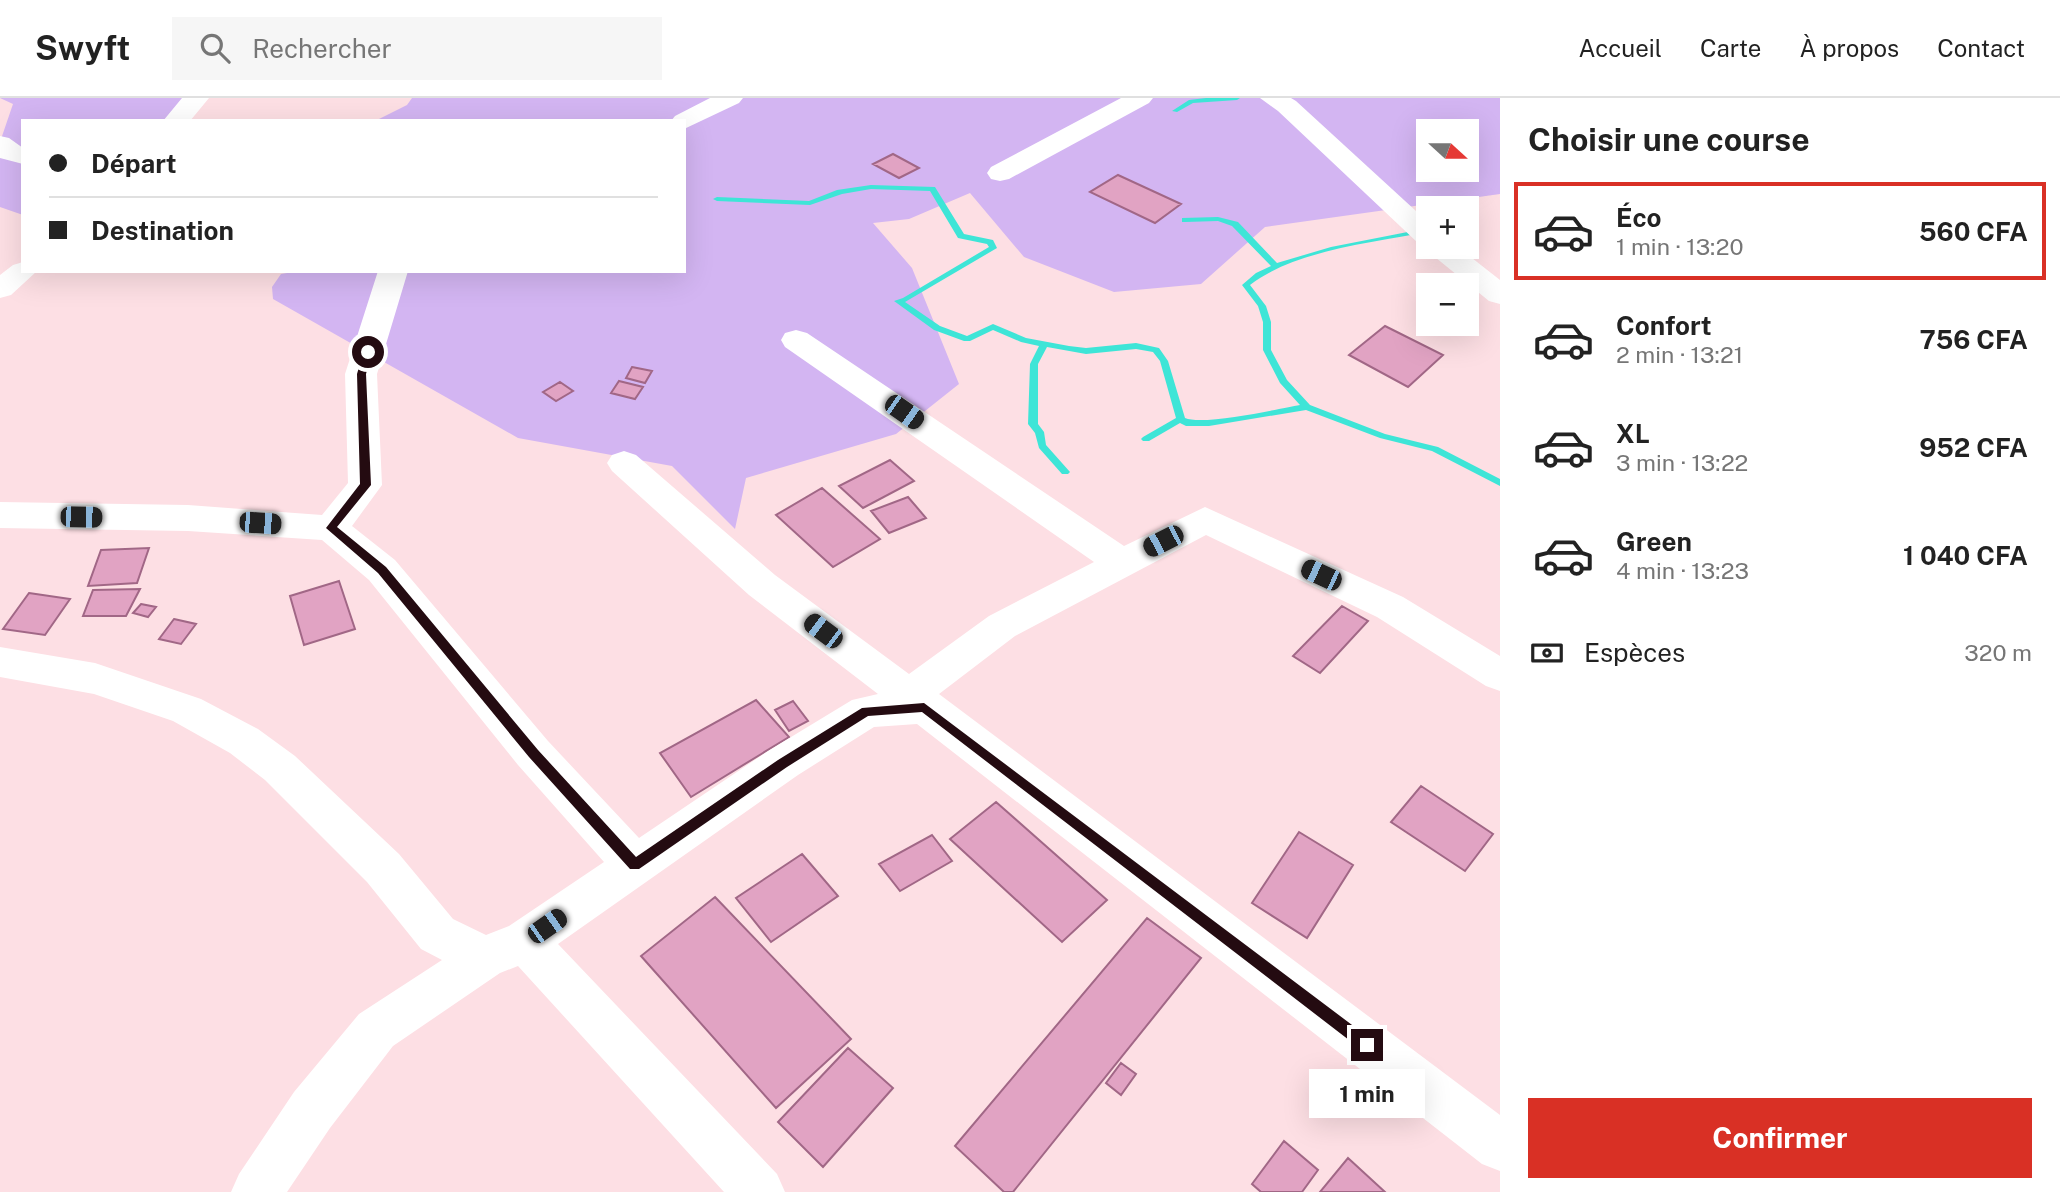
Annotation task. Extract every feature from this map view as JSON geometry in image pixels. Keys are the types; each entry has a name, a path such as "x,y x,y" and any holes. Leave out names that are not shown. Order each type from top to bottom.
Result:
{"street":[{"path":"178,119 196,98"},
{"path":"686,120 730,98"},
{"path":"1000,173 1140,98"},
{"path":"1273,98 1287,106 1416,226"},
{"path":"0,144 12,155 21,156"},
{"path":"1455,259 1500,295"},
{"path":"0,289 21,273"},
{"path":"331,528 365,485 361,374 392,273"},
{"path":"796,340 1121,562"},
{"path":"624,463 762,585 1500,1146"},
{"path":"0,515 188,518 331,528 382,570 533,753 635,865"},
{"path":"924,708 917,690 1002,626 1205,520 1390,607 1500,675"},
{"path":"0,662 95,679 187,710 244,741 280,768 383,868 437,934 504,950 759,1192"},
{"path":"257,1192 312,1110 376,1030 635,865 783,763 866,711 924,708"}],"shaded area":[{"path":"0,98 203,98 186,119 21,119 21,214 0,207 0,142 13,104"},
{"path":"412,98 1500,98 1500,194 1479,197 1416,196 1416,206 1265,227 1201,284 1114,292 1024,257 970,193 909,219 873,223 912,268 959,384 896,434 746,478 735,529 672,466 518,438 273,299 272,287 281,274 287,273 686,273 686,119 379,119 407,105"}],"building":[{"path":"893,154 919,168 899,178 873,164"},
{"path":"1118,175 1181,204 1155,223 1090,192"},
{"path":"1385,326 1443,355 1408,387 1349,355"},
{"path":"632,367 652,371 645,383 626,378"},
{"path":"619,381 643,387 635,399 611,393"},
{"path":"560,382 573,391 556,401 543,392"},
{"path":"890,460 914,481 863,508 839,486"},
{"path":"822,488 880,539 833,567 776,515"},
{"path":"908,497 926,518 889,533 871,511"},
{"path":"149,548 137,583 88,586 101,550"},
{"path":"339,581 355,629 304,645 290,596"},
{"path":"140,589 126,616 83,616 93,590"},
{"path":"29,593 70,599 45,635 3,629"},
{"path":"141,604 156,607 148,617 133,613"},
{"path":"1342,606 1368,621 1320,673 1293,656"},
{"path":"174,619 196,624 181,644 159,639"},
{"path":"756,700 789,737 691,797 660,753"},
{"path":"793,701 808,721 789,731 775,710"},
{"path":"1421,786 1493,834 1465,871 1391,822"},
{"path":"996,802 1107,900 1062,942 950,839"},
{"path":"1299,832 1353,865 1307,938 1252,903"},
{"path":"932,835 952,861 900,891 879,864"},
{"path":"802,854 838,896 771,942 736,898"},
{"path":"715,897 851,1039 776,1108 641,956"},
{"path":"1147,918 1201,958 1013,1192 1004,1192 955,1146"},
{"path":"848,1048 893,1088 823,1167 778,1122"},
{"path":"1121,1063 1136,1074 1121,1095 1106,1083"},
{"path":"1284,1141 1318,1170 1302,1192 1261,1192 1252,1184"},
{"path":"1348,1158 1385,1192 1320,1192"}],"waterway":[{"path":"1175,111 1191,101 1237,98"},
{"path":"717,199 810,203 840,192 871,187 932,189 961,236 990,242 993,248 905,300 898,301 937,328 967,339 993,327 1024,340 1069,349 1086,351 1136,346 1156,350 1164,361 1181,419"},
{"path":"1185,220 1218,219 1235,224 1276,267"},
{"path":"1276,267 1331,249 1416,232"},
{"path":"1276,267 1259,274 1246,285 1262,306 1267,322 1267,350 1283,381 1307,407"},
{"path":"1044,345 1034,364 1033,424 1039,432 1042,446 1065,472"},
{"path":"1181,419 1186,423 1209,423 1307,407"},
{"path":"1307,407 1383,436 1435,449 1500,483"},
{"path":"1146,439 1181,419"}],"route":[{"path":"368,352 361,374 365,485 331,528 382,570 533,753 635,865 783,763 866,711 924,708 1367,1045"}]}
